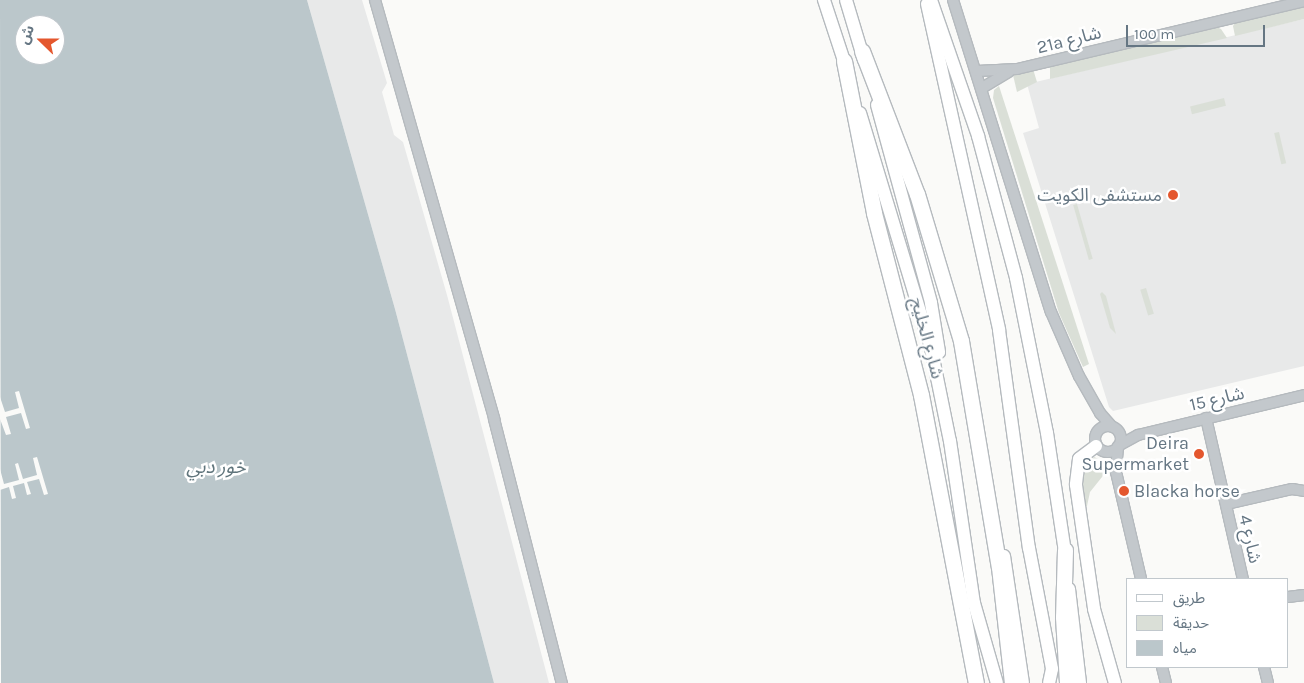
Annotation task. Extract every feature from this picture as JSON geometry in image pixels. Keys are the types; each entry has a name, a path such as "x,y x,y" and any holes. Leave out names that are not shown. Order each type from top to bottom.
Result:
{"highway":[{"path":"862,51 904,158 947,286 968,378 987,491 1012,683"},
{"path":"844,61 874,213 921,395 976,683"},
{"path":"1065,550 1063,617 1067,683"}],"main road":[{"name":"شارع الخليج","path":"824,0 922,313 940,389 974,603 997,683"},
{"path":"846,0 862,51 931,303 938,342 940,389"},
{"path":"926,0 999,330 1029,548 1052,669 1049,683"},
{"path":"931,0 978,136 1014,269 1044,414 1065,550 1080,683"},
{"path":"1098,442 1079,459 1076,485 1094,609 1115,683"},
{"path":"987,491 1000,532 1023,683"}],"street":[{"path":"375,0 496,428 562,683"},
{"path":"953,0 977,71 1051,312 1068,355 1096,407 1115,429 1118,447 1116,472 1141,578"},
{"name":"21a شارع","path":"977,71 1016,69 1304,0"},
{"name":"21a شارع","path":"982,88 1016,69"},
{"name":"شارع 15","path":"1098,442 1111,452 1138,435 1304,395"},
{"path":"1096,407 1098,442 1116,472"},
{"name":"شارع 4","path":"1206,418 1243,578"},
{"path":"1098,442 1104,426 1115,429"},
{"name":"شارع 15","path":"1115,429 1138,435"},
{"path":"1226,504 1292,489 1304,491"},
{"path":"1289,597 1304,595"},
{"path":"1162,668 1166,683"},
{"path":"1264,668 1268,683"}],"shaded area":[{"path":"307,0 362,0 387,83 382,92 394,135 403,142 447,295 549,683 494,683 395,309"},
{"name":"مستشفى الكويت","path":"1304,19 1304,366 1113,411 1109,407 1023,133 1039,128 1027,84"}],"green space":[{"path":"1304,5 1304,19 1235,36 1233,26 1236,21"},
{"path":"1214,26 1221,29 1227,38 1050,79 1050,65"},
{"path":"1033,69 1037,82 1017,92 1013,75"},
{"path":"999,86 1089,364 1083,367 1059,313 993,98 994,90"},
{"path":"1224,98 1226,106 1192,114 1190,106"},
{"path":"1279,132 1286,163 1281,164 1274,133"},
{"path":"1077,204 1093,259 1089,260 1073,205"},
{"path":"1146,288 1154,314 1148,316 1140,290"},
{"path":"1102,292 1106,296 1116,334 1110,328 1100,294"},
{"path":"1094,457 1103,461 1106,472 1090,492 1087,506 1083,507 1081,469"}],"water":[{"name":"خور دبي","path":"0,0 307,0 395,309 494,683 1,683"}],"pier":[{"path":"19,391 30,428 26,429 21,413 6,417 11,434 6,435 0,419 0,397 5,412 19,408 15,392"},
{"path":"37,457 48,494 44,495 39,479 27,482 31,494 27,495 24,483 13,486 16,498 12,499 9,487 0,490 0,469 4,484 19,480 15,464 18,463 23,479 37,475 33,458"}],"place":[{"name":"مستشفى الكويت","path":"1173,195"},
{"name":"Deira Supermarket","path":"1199,454"},
{"name":"Blacka horse","path":"1124,491"}]}
